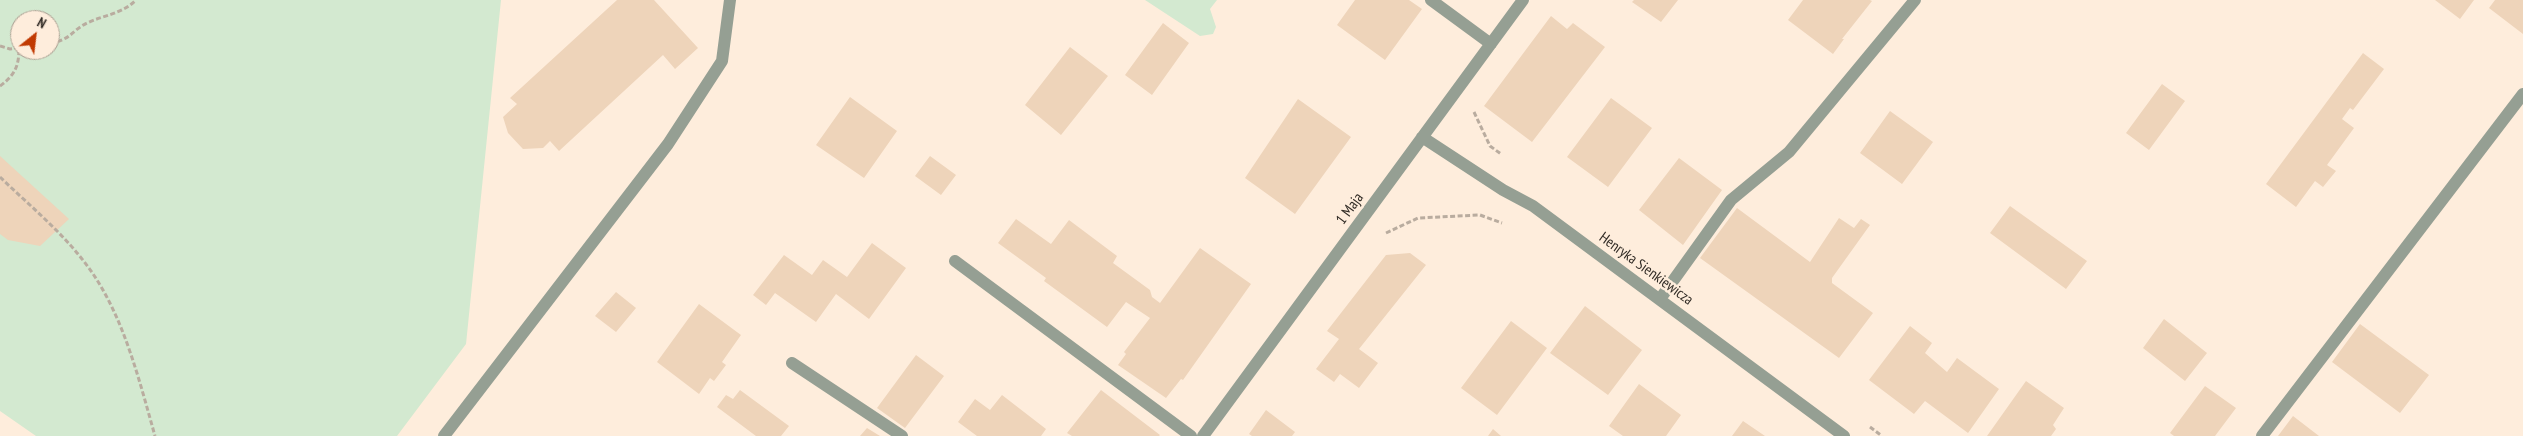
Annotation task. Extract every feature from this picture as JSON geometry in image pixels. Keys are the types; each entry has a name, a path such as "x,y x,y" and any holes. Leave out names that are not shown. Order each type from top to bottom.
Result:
{"street":[{"path":"444,436 668,144 722,61 730,0"},
{"path":"1430,0 1491,44"},
{"name":"1 Maja","path":"1203,436 1523,0"},
{"path":"1660,299 1731,200 1789,152 1915,0"},
{"path":"2262,436 2523,94"},
{"name":"Henryka Sienkiewicza","path":"1422,137 1503,190 1533,206 1844,436"},
{"path":"955,262 1191,436"},
{"path":"792,363 902,436"}],"path":[{"path":"60,42 64,41 86,24 116,13 136,0"},
{"path":"0,86 10,79 19,66 19,60"},
{"path":"0,178 70,245 96,278 115,313 155,436"}],"green space":[{"path":"0,0 501,0 466,344 397,436 36,436 0,411"},
{"path":"1145,0 1217,0 1210,9 1216,27 1213,34 1200,36"}],"building":[{"path":"617,0 654,0 698,48 675,69 663,55 559,151 550,141 543,148 523,149 508,133 503,117 517,104 510,98"},
{"path":"1355,0 1409,0 1422,9 1385,60 1337,25"},
{"path":"1634,0 1678,0 1661,22 1632,2"},
{"path":"1803,0 1872,1 1842,39 1844,39 1833,54 1788,20"},
{"path":"2435,0 2474,0 2460,19"},
{"path":"2495,0 2523,0 2523,34 2489,8"},
{"path":"1551,16 1567,29 1573,23 1605,47 1532,142 1484,106"},
{"path":"1163,23 1189,43 1152,95 1125,75"},
{"path":"1070,47 1108,76 1061,135 1025,105"},
{"path":"2363,53 2384,69 2353,110 2350,108 2342,119 2354,128 2327,165 2336,171 2323,187 2315,181 2296,207 2266,184"},
{"path":"2162,84 2185,101 2149,150 2126,133"},
{"path":"850,97 897,131 864,178 816,145"},
{"path":"1611,98 1652,128 1608,187 1567,157"},
{"path":"1298,99 1351,137 1295,214 1245,178"},
{"path":"1890,111 1933,142 1902,184 1860,153"},
{"path":"0,156 69,219 40,246 8,240 0,234"},
{"path":"930,156 956,175 941,195 915,176"},
{"path":"1679,158 1722,190 1683,245 1639,210"},
{"path":"2010,206 2087,261 2066,289 1990,233"},
{"path":"1737,208 1810,262 1839,218 1854,228 1861,219 1870,225 1832,278 1832,283 1873,313 1839,358 1700,258"},
{"path":"1016,219 1051,244 1069,220 1117,256 1113,263 1150,290 1152,297 1160,303 1200,248 1251,284 1183,380 1181,379 1166,398 1118,365 1126,354 1124,352 1150,318 1126,302 1107,327 1044,281 1046,278 998,243"},
{"path":"872,243 906,268 869,319 836,294 816,322 775,293 766,305 753,295 784,255 812,275 823,260 847,277"},
{"path":"1410,253 1426,265 1359,349 1378,363 1359,388 1340,374 1334,382 1316,369 1339,339 1327,331 1386,255"},
{"path":"616,292 636,308 616,332 595,316"},
{"path":"699,304 741,335 722,362 726,365 714,381 710,378 699,394 657,362"},
{"path":"1585,306 1642,350 1608,395 1550,353"},
{"path":"2164,319 2207,353 2185,381 2143,348"},
{"path":"1511,321 1547,348 1497,415 1461,388"},
{"path":"2360,324 2429,375 2400,413 2332,362"},
{"path":"1910,326 1932,343 1925,353 1947,372 1957,358 1999,389 1968,433 1925,401 1914,414 1869,380"},
{"path":"916,355 944,376 905,428 877,408"},
{"path":"2026,381 2064,408 2053,425 2056,429 2051,436 1987,436"},
{"path":"1639,384 1681,415 1666,436 1623,436 1609,426"},
{"path":"2205,386 2236,408 2215,436 2174,436 2170,433"},
{"path":"740,390 789,426 781,436 756,436 717,407 726,395 733,399"},
{"path":"1101,390 1160,435 1072,436 1067,433"},
{"path":"1002,395 1046,429 1041,436 977,436 958,422 975,399 990,410"},
{"path":"1266,410 1295,432 1292,436 1252,436 1249,434"},
{"path":"2293,416 2319,436 2278,436"},
{"path":"1743,421 1765,436 1732,436"},
{"path":"867,428 880,436 860,436"},
{"path":"1493,429 1501,436 1488,436"}]}
